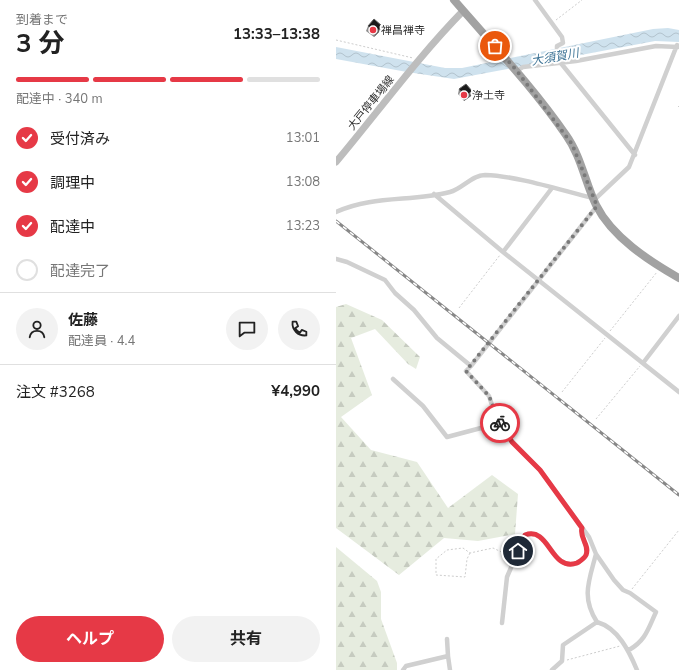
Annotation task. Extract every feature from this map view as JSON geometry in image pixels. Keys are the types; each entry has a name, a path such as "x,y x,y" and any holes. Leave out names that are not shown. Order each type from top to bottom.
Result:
{"highway":[{"path":"454,0 516,70 572,144 595,201 626,242 679,278"}],"main road":[{"path":"419,59 463,11"},
{"name":"大戸停車場線","path":"336,162 407,76 419,59"}],"street":[{"path":"535,0 560,34 563,43 557,46 557,49"},
{"path":"516,70 523,67 656,46 678,46 629,167 623,175 595,201 539,280 466,371 489,396 496,417 507,436 540,470 589,537 596,554 614,580 623,590 630,593 656,612 644,638 639,644 629,650"},
{"path":"560,62 635,155"},
{"path":"336,212 369,201 457,190 475,177 484,175 552,188 595,201"},
{"path":"503,252 552,188"},
{"path":"434,194 503,252 679,392"},
{"path":"336,259 347,262 386,280 395,293 411,307 437,338 471,366"},
{"path":"643,363 679,316"},
{"path":"393,379 423,406 447,437 481,428 496,417"},
{"path":"502,623 507,577 525,535 533,534 548,545 562,563 567,565 581,561 586,554 586,546 581,535 582,528"},
{"path":"596,554 587,587 587,597 590,611 597,622 607,625 629,650 636,670"},
{"path":"552,670 562,661 563,645 597,622"},
{"path":"447,639 450,670"},
{"path":"403,670 406,666 448,656"}],"path":[{"path":"552,23 582,0"},
{"path":"336,40 419,59"},
{"path":"459,308 503,252"},
{"path":"562,392 661,267"},
{"path":"596,419 643,363"},
{"path":"630,593 679,530"},
{"path":"464,548 470,553 465,576 436,575 436,559 446,550 464,548"},
{"path":"470,553 493,548 514,559"},
{"path":"562,661 624,645"}],"green space":[{"path":"346,304 382,320 420,357 416,369 408,364 375,329 351,338 372,395 341,417 371,450 417,462 448,508 492,475 518,494 515,534 478,541 444,538 399,575 336,528 336,307"},
{"path":"336,547 377,581 381,592 381,619 397,663 397,670 336,670"}],"water":[{"name":"大須賀川","path":"668,28 679,30 679,42 655,41 454,79 336,59 336,47 445,68 462,68 653,29"}],"building":[{"path":"374,19 382,26 376,33 368,26"},
{"path":"466,84 472,91 465,97 459,89"}],"railway":[{"path":"336,221 679,495"}],"way so far":[{"path":"495,46 517,71 565,133 580,161 597,206 466,371 489,396 496,417 500,423"}],"place":[{"name":"禅昌禅寺","path":"373,30"},
{"name":"浄土寺","path":"464,95"}],"route":[{"path":"500,423 507,436 540,470 574,516 582,528 581,535 586,546 586,554 584,558 581,561 567,565 558,559 543,540 533,534 525,535 518,551"}]}
